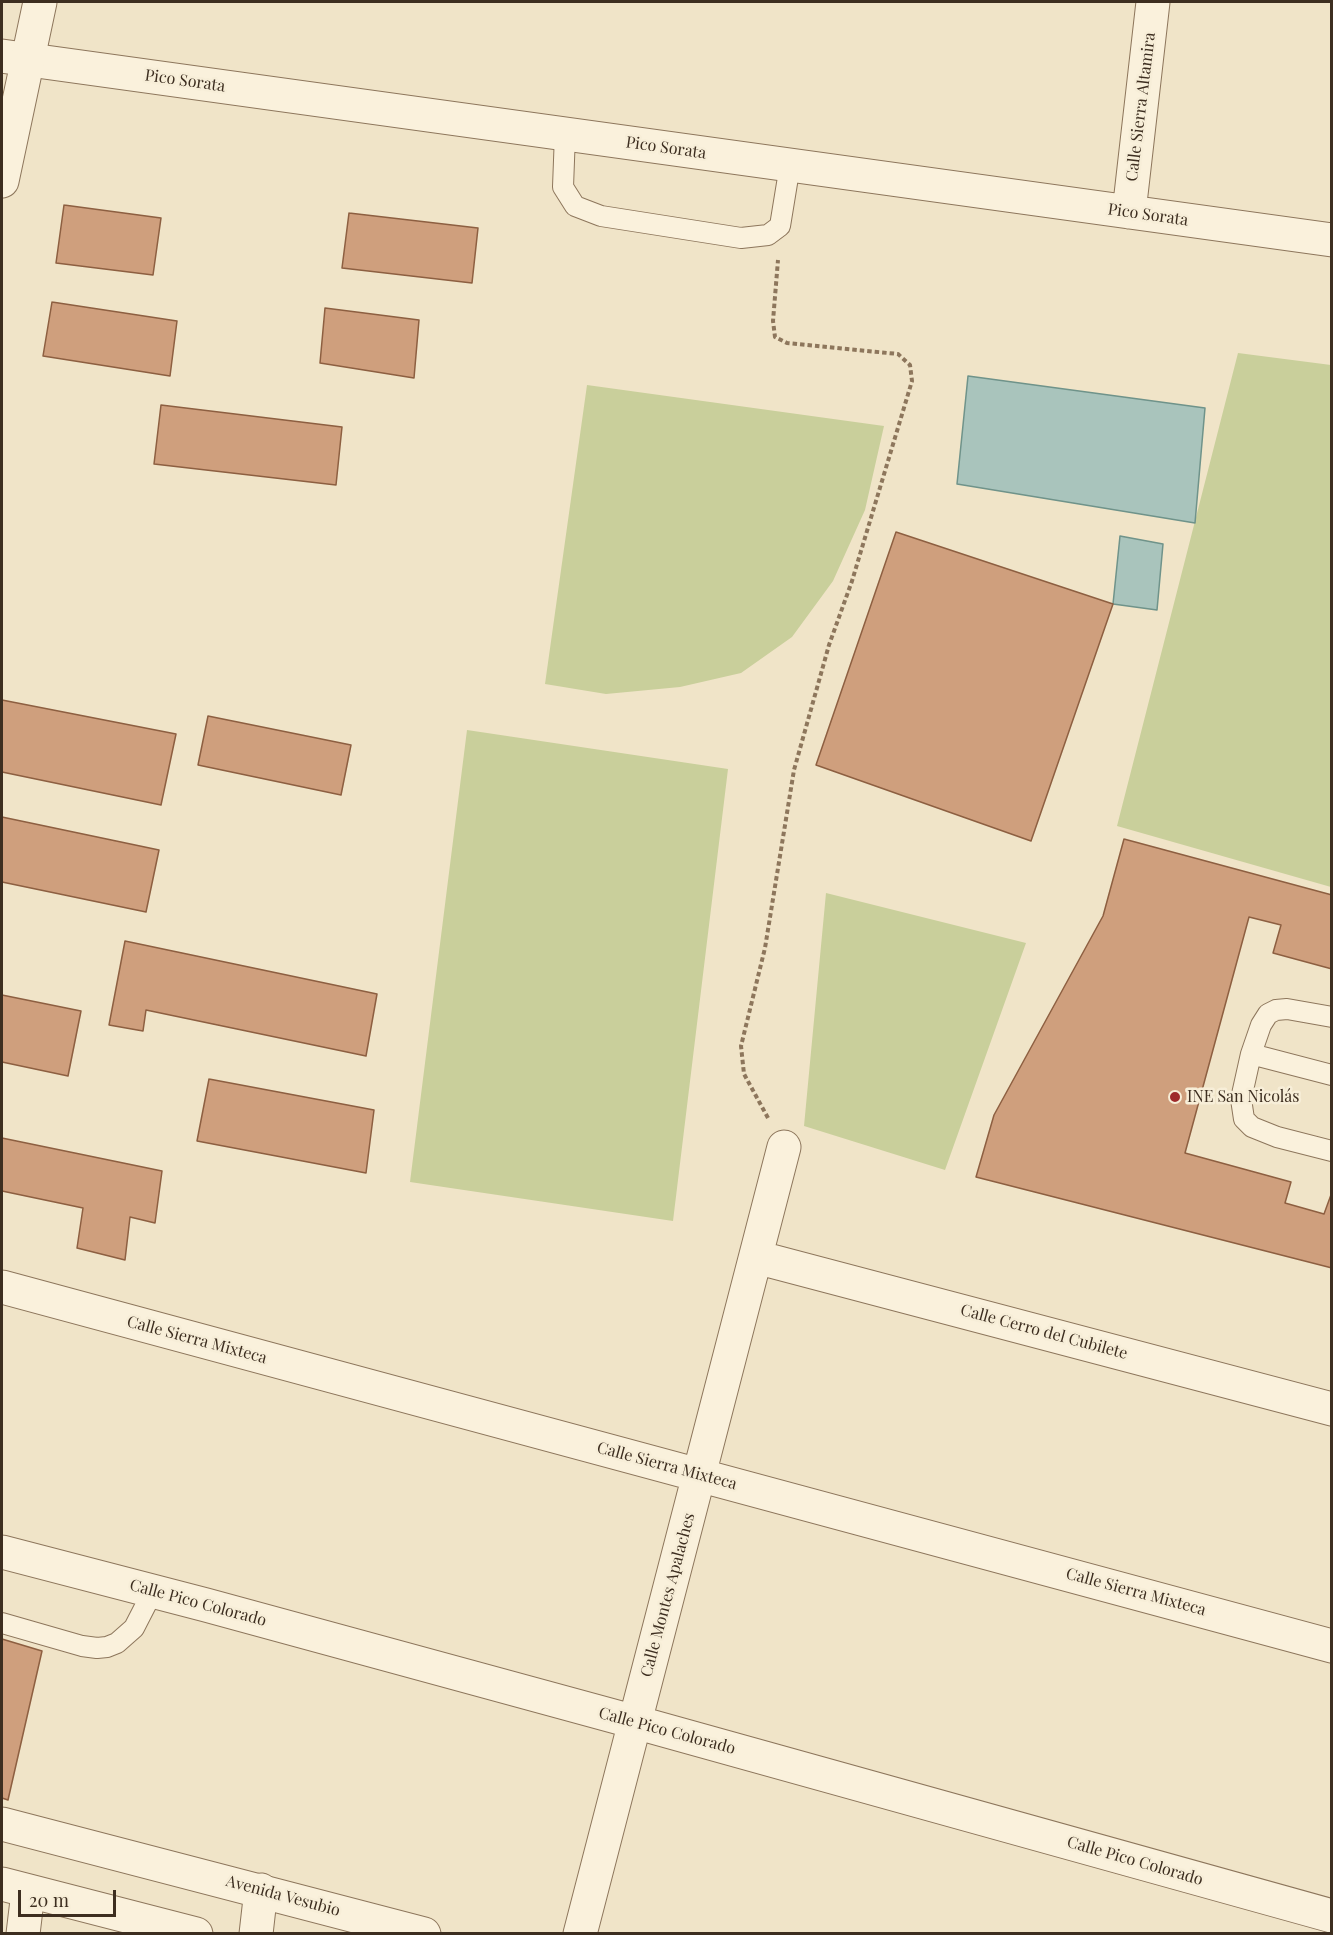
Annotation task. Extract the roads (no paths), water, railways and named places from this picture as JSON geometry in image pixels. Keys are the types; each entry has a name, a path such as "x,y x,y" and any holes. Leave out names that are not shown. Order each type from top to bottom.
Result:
{"street":[{"path":"2,181 15,58 40,2"},
{"name":"Calle Sierra Altamira","path":"1129,212 1154,2"},
{"name":"Pico Sorata","path":"15,58 1332,240"},
{"name":"Calle Montes Apalaches","path":"580,1934 784,1148"},
{"name":"Calle Cerro del Cubilete","path":"756,1257 1332,1409"},
{"name":"Calle Sierra Mixteca","path":"2,1287 1332,1646"},
{"name":"Calle Pico Colorado","path":"2,1552 635,1722 1332,1916"},
{"name":"Avenida Vesubio","path":"2,1824 424,1934"},
{"path":"23,1934 15,1888 196,1934"},
{"path":"256,1934 261,1890"}],"lane":[{"path":"565,134 563,187 575,206 601,216 741,238 768,235 780,226 790,165"},
{"path":"1332,1017 1300,1010 1276,1010 1268,1014 1261,1025 1251,1054 1241,1099 1244,1119 1252,1127 1277,1137 1332,1151"},
{"path":"1251,1054 1332,1075"},
{"path":"2,1623 82,1646 107,1647 117,1643 134,1628 153,1591"}],"water":[{"path":"968,376 1205,408 1195,523 957,484"},
{"path":"1120,536 1163,544 1157,610 1113,604"}],"place":[{"name":"INE San Nicolás","path":"1175,1097"}]}
